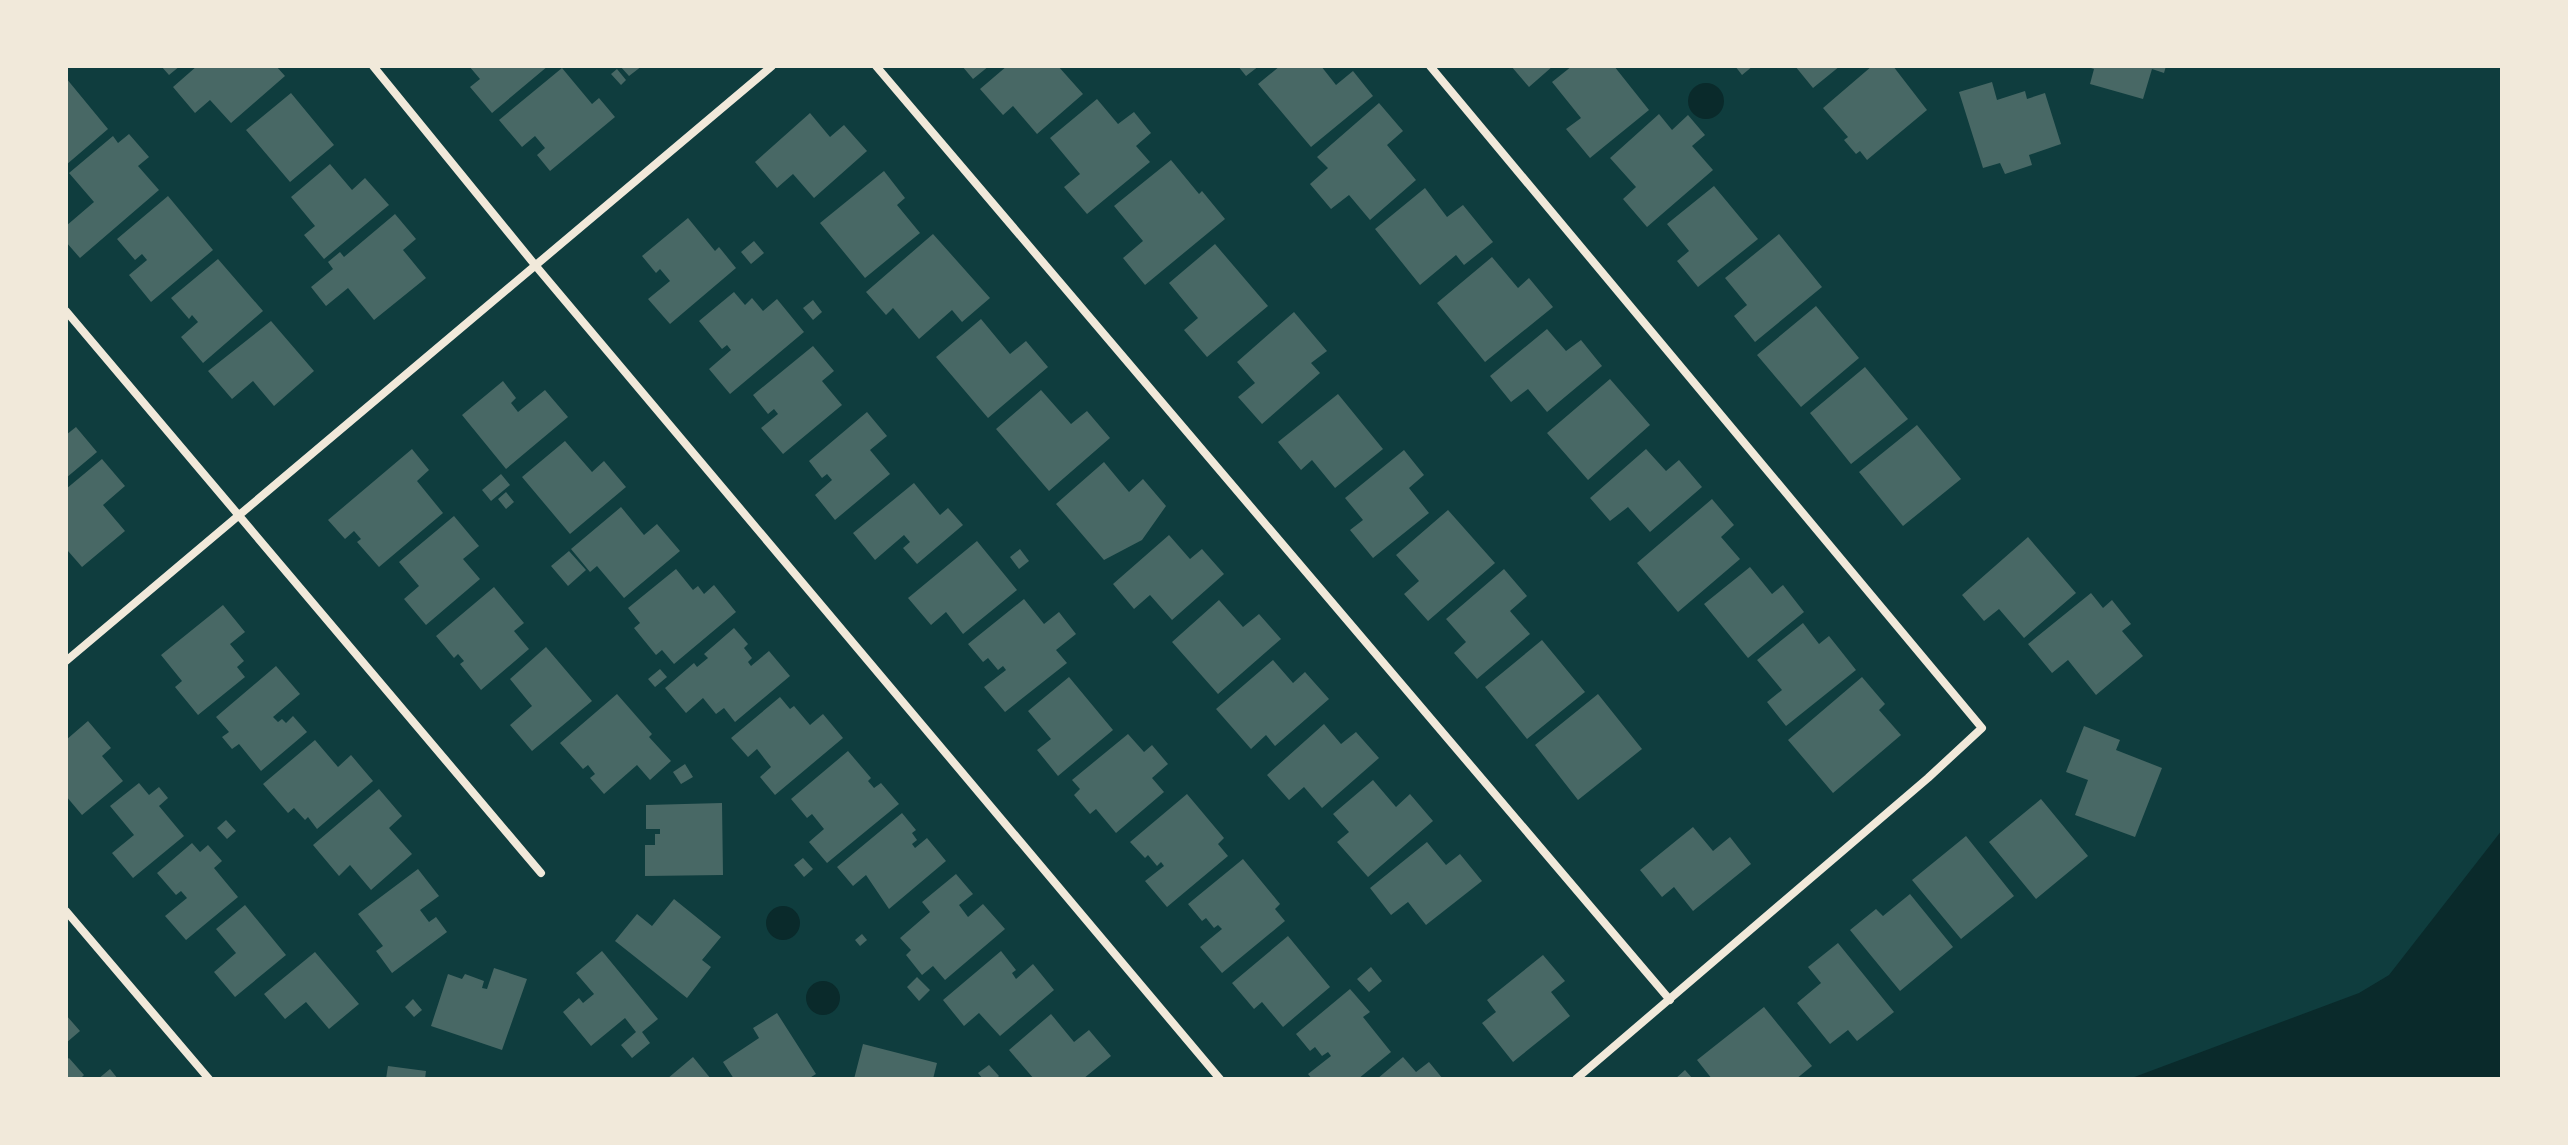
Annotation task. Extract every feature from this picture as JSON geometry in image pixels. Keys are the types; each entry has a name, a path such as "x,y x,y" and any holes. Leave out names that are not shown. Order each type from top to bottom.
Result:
{"street":[{"path":"373,66 535,265 1220,1079"},
{"path":"66,661 772,66"},
{"path":"876,66 1670,1000"},
{"path":"1430,66 1982,728 1576,1079"},
{"path":"66,311 541,873"},
{"path":"66,911 209,1079"}],"water":[{"path":"1706,83 1719,88 1724,101 1719,114 1706,119 1693,114 1688,101 1693,88"},
{"path":"2502,830 2502,1079 2129,1079 2359,993 2389,975"},
{"path":"783,906 795,911 800,923 795,935 783,940 771,935 766,923 771,911"},
{"path":"823,981 835,986 840,998 835,1010 823,1015 811,1010 806,998 811,986"}],"building":[{"path":"161,66 180,66 169,75"},
{"path":"197,66 276,66 285,76 231,123 210,100 195,113 173,87"},
{"path":"469,66 548,66 492,113 470,87 480,79"},
{"path":"620,66 642,66 629,76"},
{"path":"962,66 989,66 973,79"},
{"path":"1007,66 1058,66 1083,94 1037,134 1013,106 1003,115 980,89"},
{"path":"1238,66 1259,66 1246,76"},
{"path":"1280,66 1321,66 1336,85 1353,71 1373,96 1311,147 1258,84"},
{"path":"1511,66 1553,66 1529,87"},
{"path":"1572,66 1614,66 1649,110 1590,158 1566,129 1581,118 1552,82"},
{"path":"1735,66 1753,66 1742,75"},
{"path":"1795,66 1840,66 1813,88"},
{"path":"1872,66 1893,66 1927,110 1867,160 1860,151 1856,154 1844,140 1848,137 1823,108"},
{"path":"2085,66 2166,66 2164,73 2152,69 2143,99 2090,84 2094,69"},
{"path":"562,68 592,104 599,98 615,117 550,171 537,155 545,148 535,136 522,147 499,120"},
{"path":"617,69 626,80 621,85 611,74"},
{"path":"66,78 108,129 66,165"},
{"path":"1992,82 1997,100 2025,91 2027,99 2045,93 2061,144 2029,155 2032,165 2005,174 2000,163 1983,168 1959,92"},
{"path":"291,93 334,145 290,182 246,130"},
{"path":"1097,99 1118,124 1134,112 1151,133 1136,146 1150,162 1087,214 1064,187 1080,174 1050,138"},
{"path":"1379,103 1403,131 1387,145 1416,180 1370,220 1349,195 1331,209 1310,184 1328,168 1317,157"},
{"path":"810,113 830,137 844,125 867,151 814,198 793,174 777,188 755,162"},
{"path":"1659,114 1672,130 1688,115 1705,135 1692,146 1713,170 1647,227 1623,199 1636,187 1610,158"},
{"path":"129,134 149,157 138,166 159,190 80,258 66,242 66,226 94,202 69,173 113,136 118,143"},
{"path":"1171,160 1225,219 1145,285 1123,258 1143,241 1114,206"},
{"path":"330,164 352,190 365,178 389,205 324,259 304,235 315,226 291,197"},
{"path":"884,171 905,198 897,205 920,233 865,278 820,223"},
{"path":"1714,186 1758,239 1698,287 1677,261 1689,251 1667,224"},
{"path":"1425,188 1447,217 1463,205 1493,242 1464,265 1456,255 1420,285 1375,229"},
{"path":"168,196 213,250 151,302 129,275 147,260 142,254 135,260 117,239"},
{"path":"395,214 416,239 403,250 426,278 374,320 348,288 326,306 311,287 333,269 328,262 340,252 344,257"},
{"path":"688,218 715,251 719,247 736,268 670,324 648,299 670,281 660,269 656,273 642,256"},
{"path":"933,234 990,298 962,322 952,310 919,339 893,308 886,315 866,292"},
{"path":"1779,234 1822,287 1755,342 1734,316 1747,305 1725,278"},
{"path":"754,241 764,253 751,264 741,252"},
{"path":"1215,244 1268,306 1207,357 1184,330 1198,318 1169,283"},
{"path":"1492,257 1518,288 1529,278 1553,307 1485,362 1437,303"},
{"path":"218,259 263,311 203,363 181,337 198,322 192,315 189,319 171,298"},
{"path":"734,292 745,305 752,298 763,311 777,299 804,332 730,394 709,369 731,350 727,345 722,349 699,321"},
{"path":"813,300 822,312 813,320 803,308"},
{"path":"1816,306 1859,358 1801,407 1757,355"},
{"path":"1294,312 1327,351 1311,363 1320,373 1262,424 1238,397 1255,383 1237,362"},
{"path":"981,319 1010,354 1026,341 1048,367 988,418 936,357"},
{"path":"271,321 314,371 274,406 253,381 232,399 208,371"},
{"path":"1547,329 1566,351 1581,340 1602,366 1547,412 1528,389 1511,402 1490,376"},
{"path":"813,346 834,371 822,381 842,405 783,454 761,428 778,414 774,409 768,414 753,395"},
{"path":"1865,367 1908,419 1851,464 1810,413"},
{"path":"1610,379 1650,425 1588,480 1547,433"},
{"path":"503,381 516,398 511,403 518,412 545,390 568,417 506,469 462,415"},
{"path":"1041,390 1071,424 1087,411 1110,438 1049,491 996,429"},
{"path":"1338,394 1383,449 1335,488 1312,460 1301,470 1278,442"},
{"path":"867,412 887,436 870,450 890,474 835,520 815,495 832,480 827,474 822,478 809,461"},
{"path":"1917,425 1961,479 1903,526 1859,472"},
{"path":"76,427 97,452 66,478 66,435"},
{"path":"565,441 592,472 604,461 626,487 570,534 522,477"},
{"path":"412,449 429,470 417,481 443,513 379,567 357,542 361,539 354,531 345,539 328,520"},
{"path":"1646,449 1666,471 1679,460 1702,487 1650,532 1628,507 1610,521 1590,498"},
{"path":"1404,450 1424,475 1409,488 1429,513 1373,558 1350,530 1363,520 1345,498"},
{"path":"102,459 125,486 103,505 125,531 82,567 68,551 66,553 66,489"},
{"path":"1104,462 1129,492 1143,479 1166,506 1142,540 1104,560 1056,504"},
{"path":"501,474 510,485 491,501 482,490"},
{"path":"914,483 940,515 948,508 963,525 917,564 903,548 910,542 904,535 875,560 853,533"},
{"path":"506,492 514,502 506,509 498,499"},
{"path":"1712,499 1734,525 1721,537 1740,559 1678,612 1637,563"},
{"path":"621,507 644,535 657,524 680,551 624,598 597,566 590,572 571,549"},
{"path":"1448,510 1495,563 1428,621 1404,594 1419,581 1396,555"},
{"path":"454,516 479,546 463,559 480,579 426,625 404,599 419,586 399,562"},
{"path":"1169,535 1190,559 1202,549 1224,574 1172,620 1150,595 1134,609 1113,584"},
{"path":"2028,537 2076,593 2024,638 1999,609 1984,621 1962,595"},
{"path":"977,541 1017,590 963,634 946,612 931,625 908,598"},
{"path":"1020,549 1029,561 1019,569 1010,557"},
{"path":"569,551 586,570 568,586 551,566"},
{"path":"1750,567 1772,594 1783,585 1804,612 1748,658 1704,604"},
{"path":"676,569 693,590 698,586 704,594 714,585 736,612 674,664 662,650 656,655 634,628 640,623 628,608"},
{"path":"1504,569 1527,596 1510,611 1530,634 1477,679 1454,653 1466,642 1446,619"},
{"path":"494,587 524,623 514,631 529,649 481,690 460,664 464,661 458,654 454,658 436,636"},
{"path":"2091,593 2103,608 2112,600 2131,624 2122,631 2143,656 2096,695 2068,660 2052,673 2028,644"},
{"path":"1024,599 1044,624 1059,612 1076,634 1056,650 1067,663 1005,712 984,687 1006,670 1003,666 998,670 988,658 983,662 968,644"},
{"path":"1219,600 1243,627 1259,614 1281,639 1218,694 1172,642"},
{"path":"223,605 245,632 230,644 244,661 237,667 245,677 198,715 175,687 182,681 161,655"},
{"path":"1803,623 1819,644 1829,636 1856,670 1786,726 1767,702 1782,690 1757,660"},
{"path":"734,628 748,644 744,648 752,658 748,662 751,666 769,651 790,676 735,722 724,708 716,714 703,698 686,713 665,688 694,663 697,667 708,658 704,654"},
{"path":"1542,640 1585,692 1527,739 1485,687"},
{"path":"546,647 592,701 532,751 510,725 532,706 510,679"},
{"path":"1273,660 1293,683 1305,672 1329,699 1275,746 1266,735 1251,749 1216,709"},
{"path":"276,666 300,694 273,717 278,722 282,719 286,723 293,716 307,732 261,771 239,744 232,749 222,737 229,732 216,717"},
{"path":"660,669 667,677 655,687 648,679"},
{"path":"1069,677 1113,730 1058,776 1037,750 1051,739 1028,711"},
{"path":"1862,677 1885,704 1879,710 1901,735 1833,793 1788,740"},
{"path":"617,694 671,761 650,780 637,765 604,794 590,778 595,774 588,765 583,769 560,743"},
{"path":"1598,694 1642,749 1578,800 1535,745"},
{"path":"780,697 790,709 794,706 810,725 823,714 843,738 775,795 760,777 771,767 757,749 748,757 731,738"},
{"path":"88,721 111,748 102,756 123,781 82,815 66,796 66,740"},
{"path":"1324,724 1341,744 1356,732 1379,758 1322,808 1304,787 1289,800 1267,775"},
{"path":"2084,726 2120,740 2116,750 2162,768 2135,837 2075,815 2088,780 2066,772"},
{"path":"1128,734 1144,752 1152,745 1168,764 1152,778 1164,792 1116,833 1096,809 1090,814 1074,795 1080,789 1072,780"},
{"path":"315,740 338,767 351,755 373,781 317,829 308,817 305,820 294,808 288,813 263,784"},
{"path":"848,751 871,778 868,781 874,788 881,783 899,804 827,863 809,842 824,829 812,814 807,818 791,799"},
{"path":"685,764 693,777 681,784 673,772"},
{"path":"1373,780 1396,807 1410,794 1433,821 1368,877 1337,842 1349,832 1333,814"},
{"path":"139,783 149,795 159,787 168,798 159,806 184,836 133,878 112,853 134,835 110,806"},
{"path":"379,789 402,816 389,828 412,854 371,890 350,865 339,876 313,845"},
{"path":"1187,794 1224,838 1218,844 1228,856 1167,907 1145,881 1164,866 1161,862 1157,866 1148,855 1145,858 1130,842"},
{"path":"2041,799 2088,856 2036,899 1989,842"},
{"path":"722,803 723,875 645,876 645,845 655,845 655,834 660,834 660,829 646,829 646,805"},
{"path":"902,813 916,830 912,833 917,840 912,844 915,848 927,838 946,861 889,909 866,875 853,886 837,867"},
{"path":"226,820 236,831 227,839 217,828"},
{"path":"1693,827 1713,851 1730,837 1751,864 1693,911 1674,887 1662,897 1640,870"},
{"path":"1966,836 2014,896 1961,939 1912,880"},
{"path":"1427,842 1446,865 1460,854 1482,881 1426,925 1408,902 1391,915 1370,888"},
{"path":"192,843 200,852 208,845 222,861 214,868 238,897 186,940 165,916 187,898 181,891 176,895 157,873"},
{"path":"803,858 813,869 804,877 794,865"},
{"path":"1243,859 1280,904 1275,909 1285,921 1222,973 1200,947 1222,929 1218,925 1214,928 1206,918 1202,921 1188,904"},
{"path":"418,869 439,896 420,910 429,922 436,917 447,932 392,973 376,951 383,946 358,914"},
{"path":"956,874 973,894 959,905 968,917 983,904 1005,929 945,980 933,966 922,975 906,955 911,950 900,938 930,912 922,902"},
{"path":"1910,894 1953,947 1900,991 1850,930 1876,909 1883,916"},
{"path":"674,899 721,937 702,960 711,967 687,998 615,941 637,914 652,926"},
{"path":"245,905 286,955 235,997 214,972 236,953 216,929"},
{"path":"862,934 867,940 860,946 855,940"},
{"path":"1288,936 1330,987 1283,1027 1262,1002 1254,1009 1232,983"},
{"path":"1838,943 1894,1012 1857,1041 1848,1030 1830,1044 1797,1003 1821,983 1808,967"},
{"path":"602,951 658,1019 642,1032 650,1043 632,1058 621,1045 636,1032 625,1018 591,1046 563,1012 579,998 583,1003 594,994 576,973"},
{"path":"1001,951 1016,970 1012,973 1016,979 1033,964 1054,990 1000,1036 979,1013 964,1026 943,1000"},
{"path":"315,952 359,1004 329,1029 306,1002 285,1019 264,994"},
{"path":"1543,955 1565,981 1551,992 1570,1016 1513,1062 1482,1023 1496,1012 1487,1000"},
{"path":"1371,967 1382,981 1369,992 1357,979"},
{"path":"494,968 527,979 502,1050 431,1026 448,974 462,979 465,974 484,981 482,988 487,989"},
{"path":"917,977 930,990 919,1001 907,987"},
{"path":"1350,989 1370,1012 1363,1017 1391,1052 1358,1079 1312,1079 1308,1074 1331,1056 1328,1052 1322,1056 1315,1047 1310,1051 1296,1034"},
{"path":"413,999 422,1010 414,1017 405,1007"},
{"path":"1764,1007 1812,1066 1796,1079 1712,1079 1697,1060"},
{"path":"777,1013 816,1074 808,1079 734,1079 723,1062 759,1038 753,1028"},
{"path":"1051,1014 1074,1042 1089,1030 1111,1056 1083,1079 1034,1079 1009,1050"},
{"path":"66,1015 80,1031 66,1043"},
{"path":"863,1044 937,1063 933,1079 854,1079"},
{"path":"693,1057 711,1079 667,1079"},
{"path":"1403,1057 1416,1072 1429,1062 1443,1079 1377,1079"},
{"path":"69,1058 84,1075 80,1079 66,1079 66,1060"},
{"path":"989,1065 999,1076 996,1079 983,1079 978,1073"},
{"path":"388,1066 426,1071 425,1079 386,1079"},
{"path":"110,1069 118,1079 98,1079"},
{"path":"1685,1070 1693,1079 1675,1079"}]}
